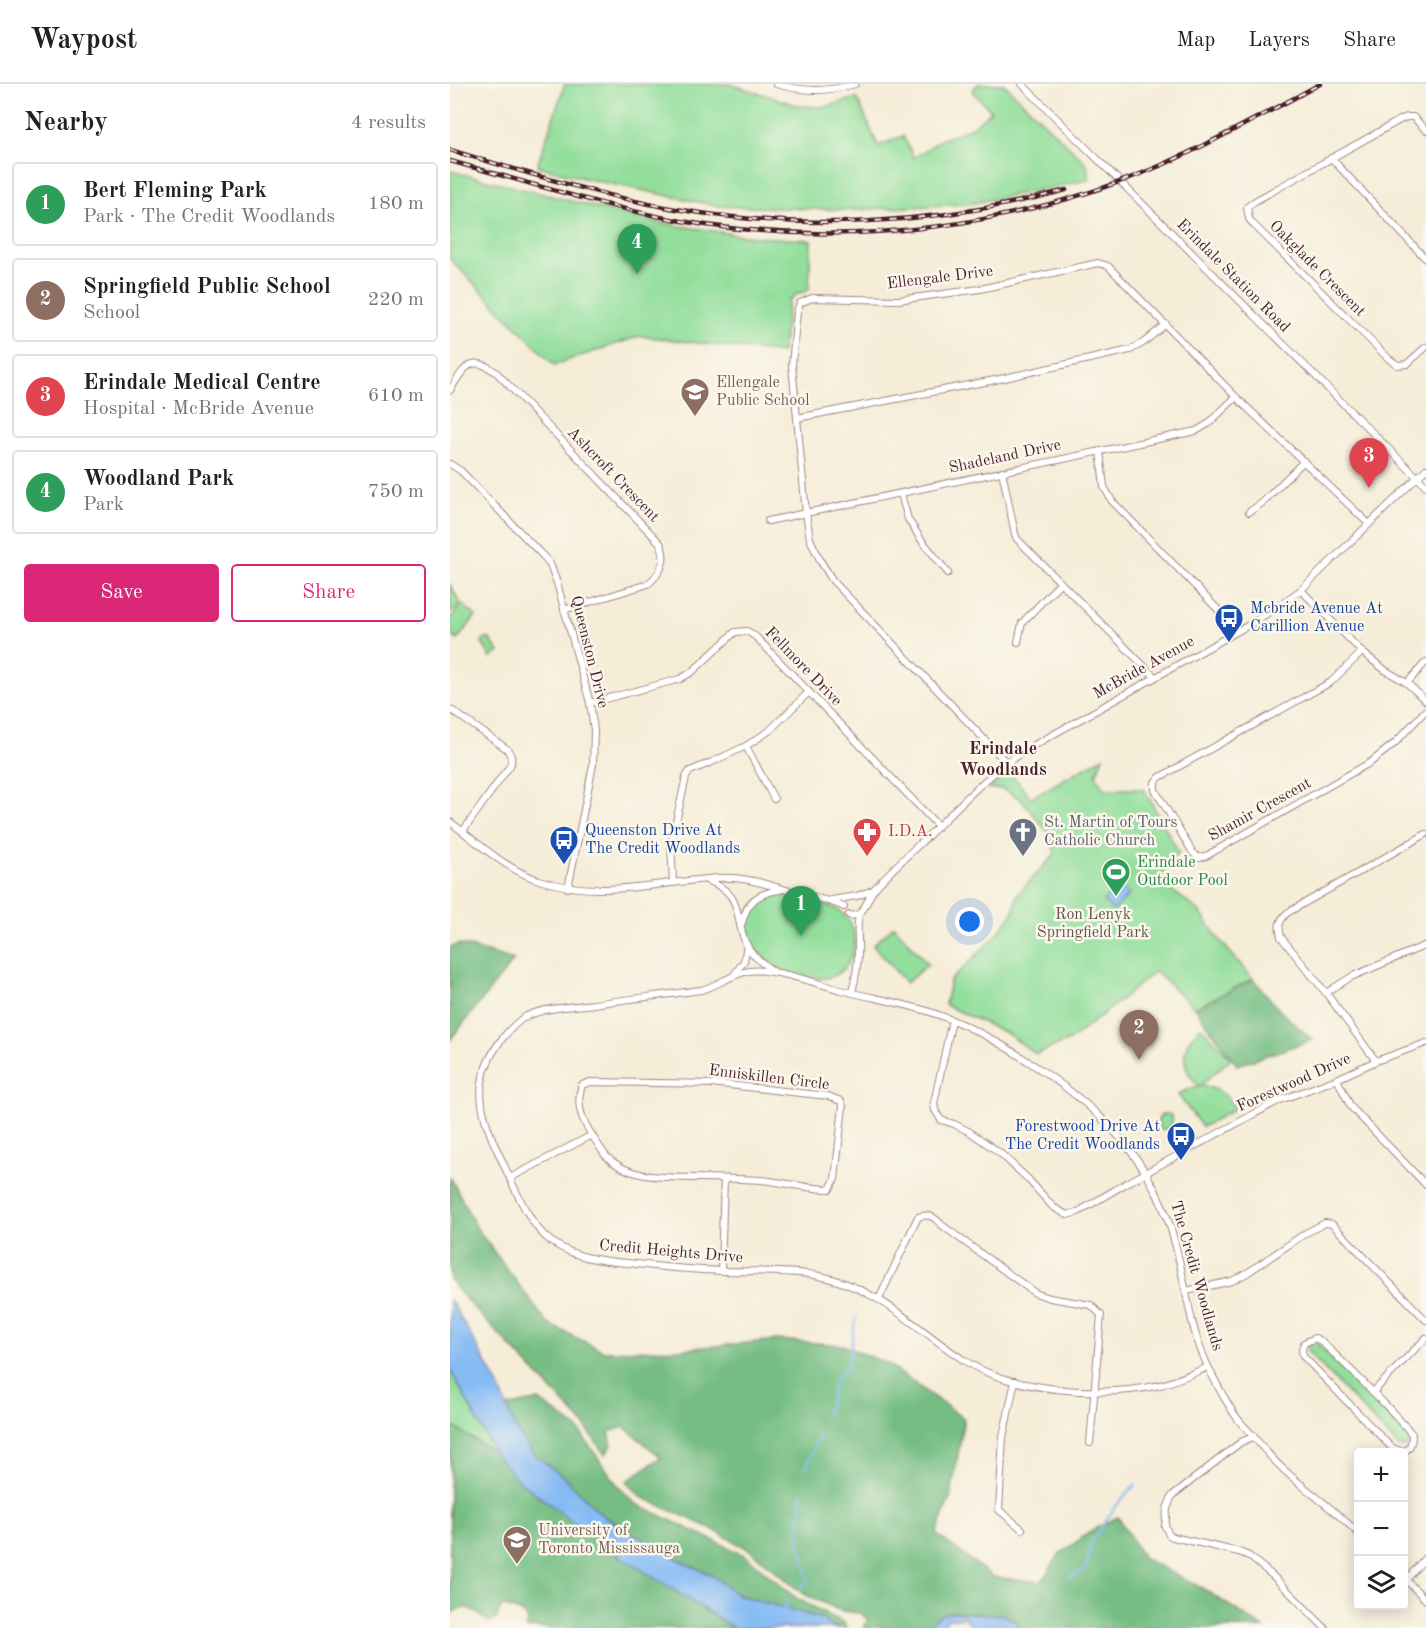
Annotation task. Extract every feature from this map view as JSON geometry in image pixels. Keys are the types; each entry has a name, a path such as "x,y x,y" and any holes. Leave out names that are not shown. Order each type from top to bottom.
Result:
{"street":[{"path":"776,84 810,91 825,91 855,84"},
{"name":"Erindale Station Road","path":"1022,84 1426,486"},
{"name":"Oakglade Crescent","path":"1426,130 1413,117 1400,120 1247,207 1249,219 1389,359 1398,365 1407,364 1426,347"},
{"path":"1331,158 1426,259"},
{"name":"Ellengale Drive","path":"1006,762 833,581 810,539 792,365 797,312 800,303 812,298 898,300 980,289 1098,263 1108,266 1236,397 1369,524"},
{"path":"797,418 1000,379 1130,350 1143,343 1166,324"},
{"name":"Ashcroft Crescent","path":"450,390 466,368 473,363 485,364 497,373 660,543 663,563 658,576 648,585 564,610"},
{"name":"Shadeland Drive","path":"768,521 1196,431 1208,424 1236,397"},
{"path":"1100,451 1104,487 1112,501 1238,630"},
{"path":"1249,512 1304,462"},
{"name":"Queenston Drive","path":"450,464 460,471 544,557 550,564 557,583 590,702 594,730 593,765 568,888"},
{"name":"McBride Avenue","path":"864,907 874,889 976,788 1006,762 1278,608 1301,591 1426,469"},
{"path":"1002,471 1017,539 1155,677"},
{"path":"901,494 908,519 948,573"},
{"path":"1018,642 1022,623 1060,583"},
{"path":"1301,591 1362,652 1407,683 1426,701"},
{"name":"Fellmore Drive","path":"590,702 680,679 692,672 735,632 747,631 938,826"},
{"name":"Shamir Crescent","path":"1362,652 1330,682 1160,777 1155,782 1155,790 1193,853 1199,858 1206,856 1371,762 1395,743 1426,710"},
{"path":"1407,683 1426,662"},
{"path":"673,883 671,844 686,777 690,771 746,746 769,730 809,692"},
{"path":"450,708 507,749 512,758 511,766 463,831"},
{"path":"746,746 774,799"},
{"path":"450,822 491,854 521,873 540,881 568,888 607,890 720,878 738,879 830,900 844,907"},
{"path":"1376,1061 1281,937 1278,928 1281,919 1287,913 1426,834"},
{"path":"705,880 721,887 731,897 735,903 747,945 759,961 775,972"},
{"path":"742,927 745,913 753,899 784,889"},
{"name":"McBride Avenue","path":"857,896 874,889"},
{"path":"830,900 857,896 862,900 864,907 859,915 857,927 857,971 852,992"},
{"path":"848,898 844,907 857,927"},
{"path":"849,915 859,915"},
{"path":"732,978 744,961 747,945"},
{"path":"1326,993 1351,977 1426,945"},
{"name":"Credit Heights Drive","path":"852,992 775,972 749,971 701,990 551,1008 525,1017 510,1029 496,1047 485,1068 480,1093 487,1127 510,1178 537,1228 551,1242 593,1260 721,1271 814,1275 852,1285 886,1303 964,1361 998,1376 1031,1386 1094,1392 1126,1390 1161,1385 1208,1367"},
{"name":"The Credit Woodlands","path":"852,992 952,1020 1001,1044 1051,1076 1112,1127 1146,1173 1168,1218 1192,1324 1208,1367 1234,1415 1280,1467 1354,1529"},
{"name":"Forestwood Drive","path":"952,1020 934,1110 941,1120 970,1132 1000,1153 1053,1207 1068,1215 1078,1212 1278,1101 1426,1043"},
{"path":"1337,1079 1351,1107 1426,1185"},
{"name":"Enniskillen Circle","path":"590,1082 720,1084 828,1096 841,1101 843,1106 835,1179 830,1189 816,1189 764,1180 664,1177 632,1172 610,1161 592,1135 578,1103 582,1085 590,1082"},
{"path":"510,1178 592,1135"},
{"path":"721,1271 724,1179"},
{"path":"879,1299 918,1217 924,1215 933,1216 943,1226 1035,1293 1091,1305 1101,1315 1090,1443"},
{"path":"1186,1292 1232,1281 1325,1223 1332,1224 1426,1320"},
{"path":"1315,1338 1321,1341 1373,1392 1412,1434 1409,1449 1403,1452 1390,1446 1303,1356 1304,1343 1315,1338"},
{"path":"1373,1392 1426,1338"},
{"path":"1016,1382 1003,1437 999,1510 1022,1529"},
{"path":"1254,1437 1241,1443 1173,1495 1167,1509 1165,1522 1167,1532 1173,1537 1249,1556 1273,1576 1325,1628"},
{"path":"1408,1576 1426,1557"},
{"path":"1408,1582 1426,1599"}],"green space":[{"path":"565,84 730,84 800,106 824,107 857,98 878,146 903,136 914,158 939,141 972,127 991,111 972,91 978,84 1004,84 1087,164 1089,180 969,204 849,210 718,206 537,166"},
{"path":"450,171 660,223 753,237 811,240 809,290 797,294 789,301 782,353 640,336 554,365 450,259"},
{"path":"450,585 461,604 450,613"},
{"path":"462,604 476,616 457,640 450,634 450,619"},
{"path":"489,638 499,652 491,658 482,643 484,639"},
{"name":"Ron Lenyk Springfield Park","path":"1103,757 1096,775 1104,789 1144,789 1179,853 1158,880 1199,911 1218,938 1253,979 1195,1008 1155,971 1069,1041 1036,1054 1006,1033 945,1005 950,981 996,936 1014,911 1017,895 1055,854 1051,836 1021,799 1002,789 989,789 1009,771 1031,798"},
{"path":"778,893 827,905 840,911 849,920 854,931 855,943 847,965 839,973 828,978 815,978 792,973 771,964 753,946 748,935 749,914 754,905"},
{"path":"894,926 928,964 906,983 873,945"},
{"path":"459,944 514,960 450,1040 450,947"},
{"path":"1253,979 1283,1014 1313,1040 1237,1065 1195,1008"},
{"path":"1201,1027 1230,1057 1200,1086 1221,1092 1235,1109 1202,1127 1178,1095 1199,1086 1187,1068 1185,1055 1188,1042"},
{"path":"1162,1114 1172,1116 1172,1124 1167,1129 1161,1129 1158,1126 1158,1120"},
{"path":"450,1176 477,1229 548,1324 604,1351 685,1349 778,1340 842,1345 888,1364 964,1419 951,1495 936,1534 993,1577 1041,1582 1060,1554 1094,1529 1118,1517 1143,1558 1202,1588 1264,1628 1021,1628 1015,1621 1004,1615 950,1612 924,1628 865,1628 868,1620 860,1613 841,1611 802,1593 750,1550 710,1528 641,1497 627,1481 661,1457 624,1427 609,1432 612,1445 605,1455 583,1423 450,1280"},
{"path":"1317,1343 1409,1437 1407,1446 1404,1448 1398,1446 1308,1352 1309,1344"},
{"path":"450,1369 494,1452 450,1425"},
{"path":"539,1400 577,1428 618,1486 636,1504 746,1556 796,1598 844,1623 846,1628 827,1624 823,1619 738,1595 711,1575 687,1564 603,1516 565,1478 532,1453 515,1428 507,1407"},
{"name":"University of Toronto Mississauga","path":"450,1425 494,1452 518,1480 610,1550 734,1628 525,1628 528,1620 522,1613 504,1606 491,1623 467,1608 450,1614"}],"water":[{"name":"Erindale Outdoor Pool","path":"1119,885 1129,895 1113,911 1103,901"},
{"path":"450,1299 499,1386 515,1428 532,1453 565,1478 603,1516 687,1564 711,1575 738,1595 823,1619 827,1624 841,1628 734,1628 610,1550 518,1480 495,1454 450,1369"},
{"path":"950,1612 1004,1615 1015,1621 1021,1628 970,1628 970,1623 965,1617 947,1619 946,1628 924,1628 942,1614"}],"waterway":[{"path":"826,1417 834,1382 847,1368 856,1317"},
{"path":"805,1470 819,1437"},
{"path":"1070,1578 1086,1568 1091,1543 1115,1507 1136,1484"},
{"path":"801,1587 808,1579 799,1537 802,1494"},
{"path":"784,1611 787,1599"}],"railway":[{"path":"450,161 609,205 706,225 764,231 880,232 996,217 1108,186 1182,156 1320,84"},
{"path":"450,150 559,182 642,203 719,216 769,220 819,222 919,217 968,211 1066,190"}],"place":[{"name":"Woodland Park","path":"637,274"},
{"name":"Ellengale Public School","path":"695,418"},
{"name":"Erindale Medical Centre","path":"1369,488"},
{"name":"Mcbride Avenue At Carillion Avenue","path":"1229,644"},
{"name":"I.D.A.","path":"867,858"},
{"name":"St. Martin of Tours Catholic Church","path":"1023,858"},
{"name":"Queenston Drive At The Credit Woodlands","path":"564,866"},
{"name":"Erindale Outdoor Pool","path":"1116,898"},
{"name":"Bert Fleming Park","path":"801,936"},
{"name":"Springfield Public School","path":"1139,1060"},
{"name":"Forestwood Drive At The Credit Woodlands","path":"1181,1162"},
{"name":"University of Toronto Mississauga","path":"517,1566"}],"district":[{"name":"Erindale Woodlands","path":"1003,759"}]}
